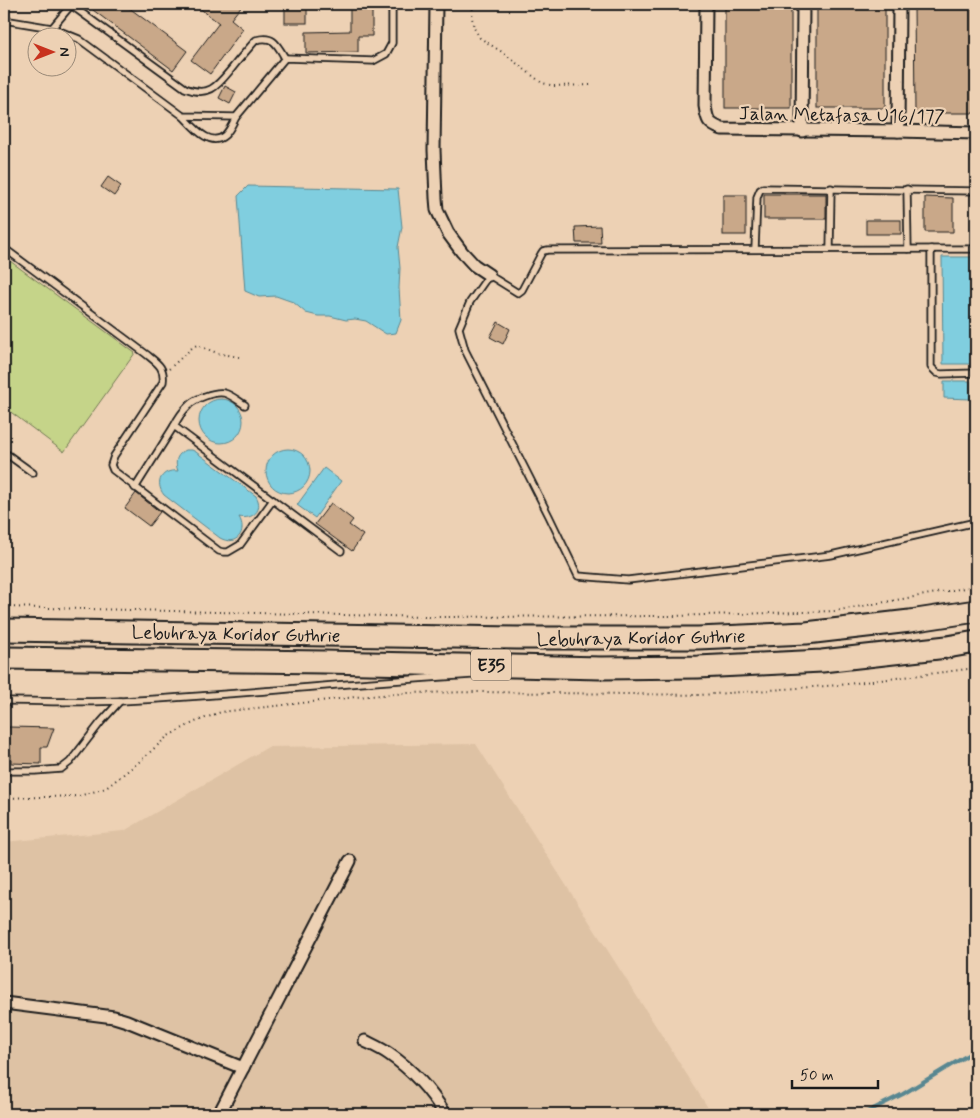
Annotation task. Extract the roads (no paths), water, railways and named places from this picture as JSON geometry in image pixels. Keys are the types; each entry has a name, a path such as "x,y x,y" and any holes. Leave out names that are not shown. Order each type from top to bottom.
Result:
{"highway":[{"name":"Lebuhraya Koridor Guthrie","path":"4,630 518,638 698,638 806,633 910,622 976,611"},
{"name":"Lebuhraya Koridor Guthrie","path":"4,658 601,668 698,667 822,661 976,642"}],"street":[{"path":"436,4 434,150 437,210 448,233 462,252 474,265 489,275"},
{"name":"Jalan Metafasa U16/177","path":"706,4 705,106 706,116 709,123 714,127 722,130 976,133"},
{"path":"802,131 803,4"},
{"path":"898,131 899,4"},
{"path":"219,1114 350,861"},
{"path":"4,1003 114,1017 243,1068"},
{"path":"365,1041 389,1054 415,1075 438,1102 445,1114"}],"lane":[{"path":"4,20 52,28 71,4 184,88 192,91 208,91 217,87 256,40 268,38 276,43 285,58"},
{"path":"285,58 373,61 386,54 392,43 392,4"},
{"path":"78,39 183,116 207,138 221,138 226,134 236,117 285,58"},
{"path":"183,116 236,117"},
{"path":"755,250 757,197 760,190 767,187 976,191"},
{"path":"830,188 830,249"},
{"path":"907,190 908,249"},
{"path":"4,248 161,367 164,374 163,382 114,456 112,462 113,470 223,552 228,552 240,545 274,500"},
{"path":"931,249 931,367 941,374 976,373"},
{"path":"976,249 548,250 543,251 522,290 518,293 489,275 470,302 459,328 465,350 578,576 628,580 831,555 976,522"},
{"path":"135,488 178,418 189,404 211,394 223,393 232,396 245,405"},
{"path":"174,426 341,550"},
{"path":"4,452 33,473"},
{"path":"512,673 601,668"},
{"path":"4,701 120,701 281,690 403,679 482,675"},
{"path":"4,770 35,772 61,769 70,762 120,701"}],"water":[{"path":"248,186 398,189 402,227 398,247 401,320 396,333 386,334 366,321 346,320 306,313 293,302 276,296 259,297 245,291 238,196"},
{"path":"942,257 976,257 976,364 943,364"},
{"path":"944,381 970,381 970,399 944,398"},
{"path":"225,399 237,405 242,412 242,430 237,437 230,442 217,443 209,440 202,433 199,417 202,409 209,402"},
{"path":"292,449 304,455 309,462 309,480 304,487 297,492 284,493 276,490 269,483 266,467 269,459 276,452"},
{"path":"186,450 196,452 256,496 259,506 258,510 249,517 239,517 242,528 241,533 235,539 231,541 220,538 164,495 161,490 161,477 168,472 178,471 177,458"},
{"path":"324,468 341,481 315,518 297,505"}],"waterway":[{"path":"863,1114 903,1094 976,1050"}]}
